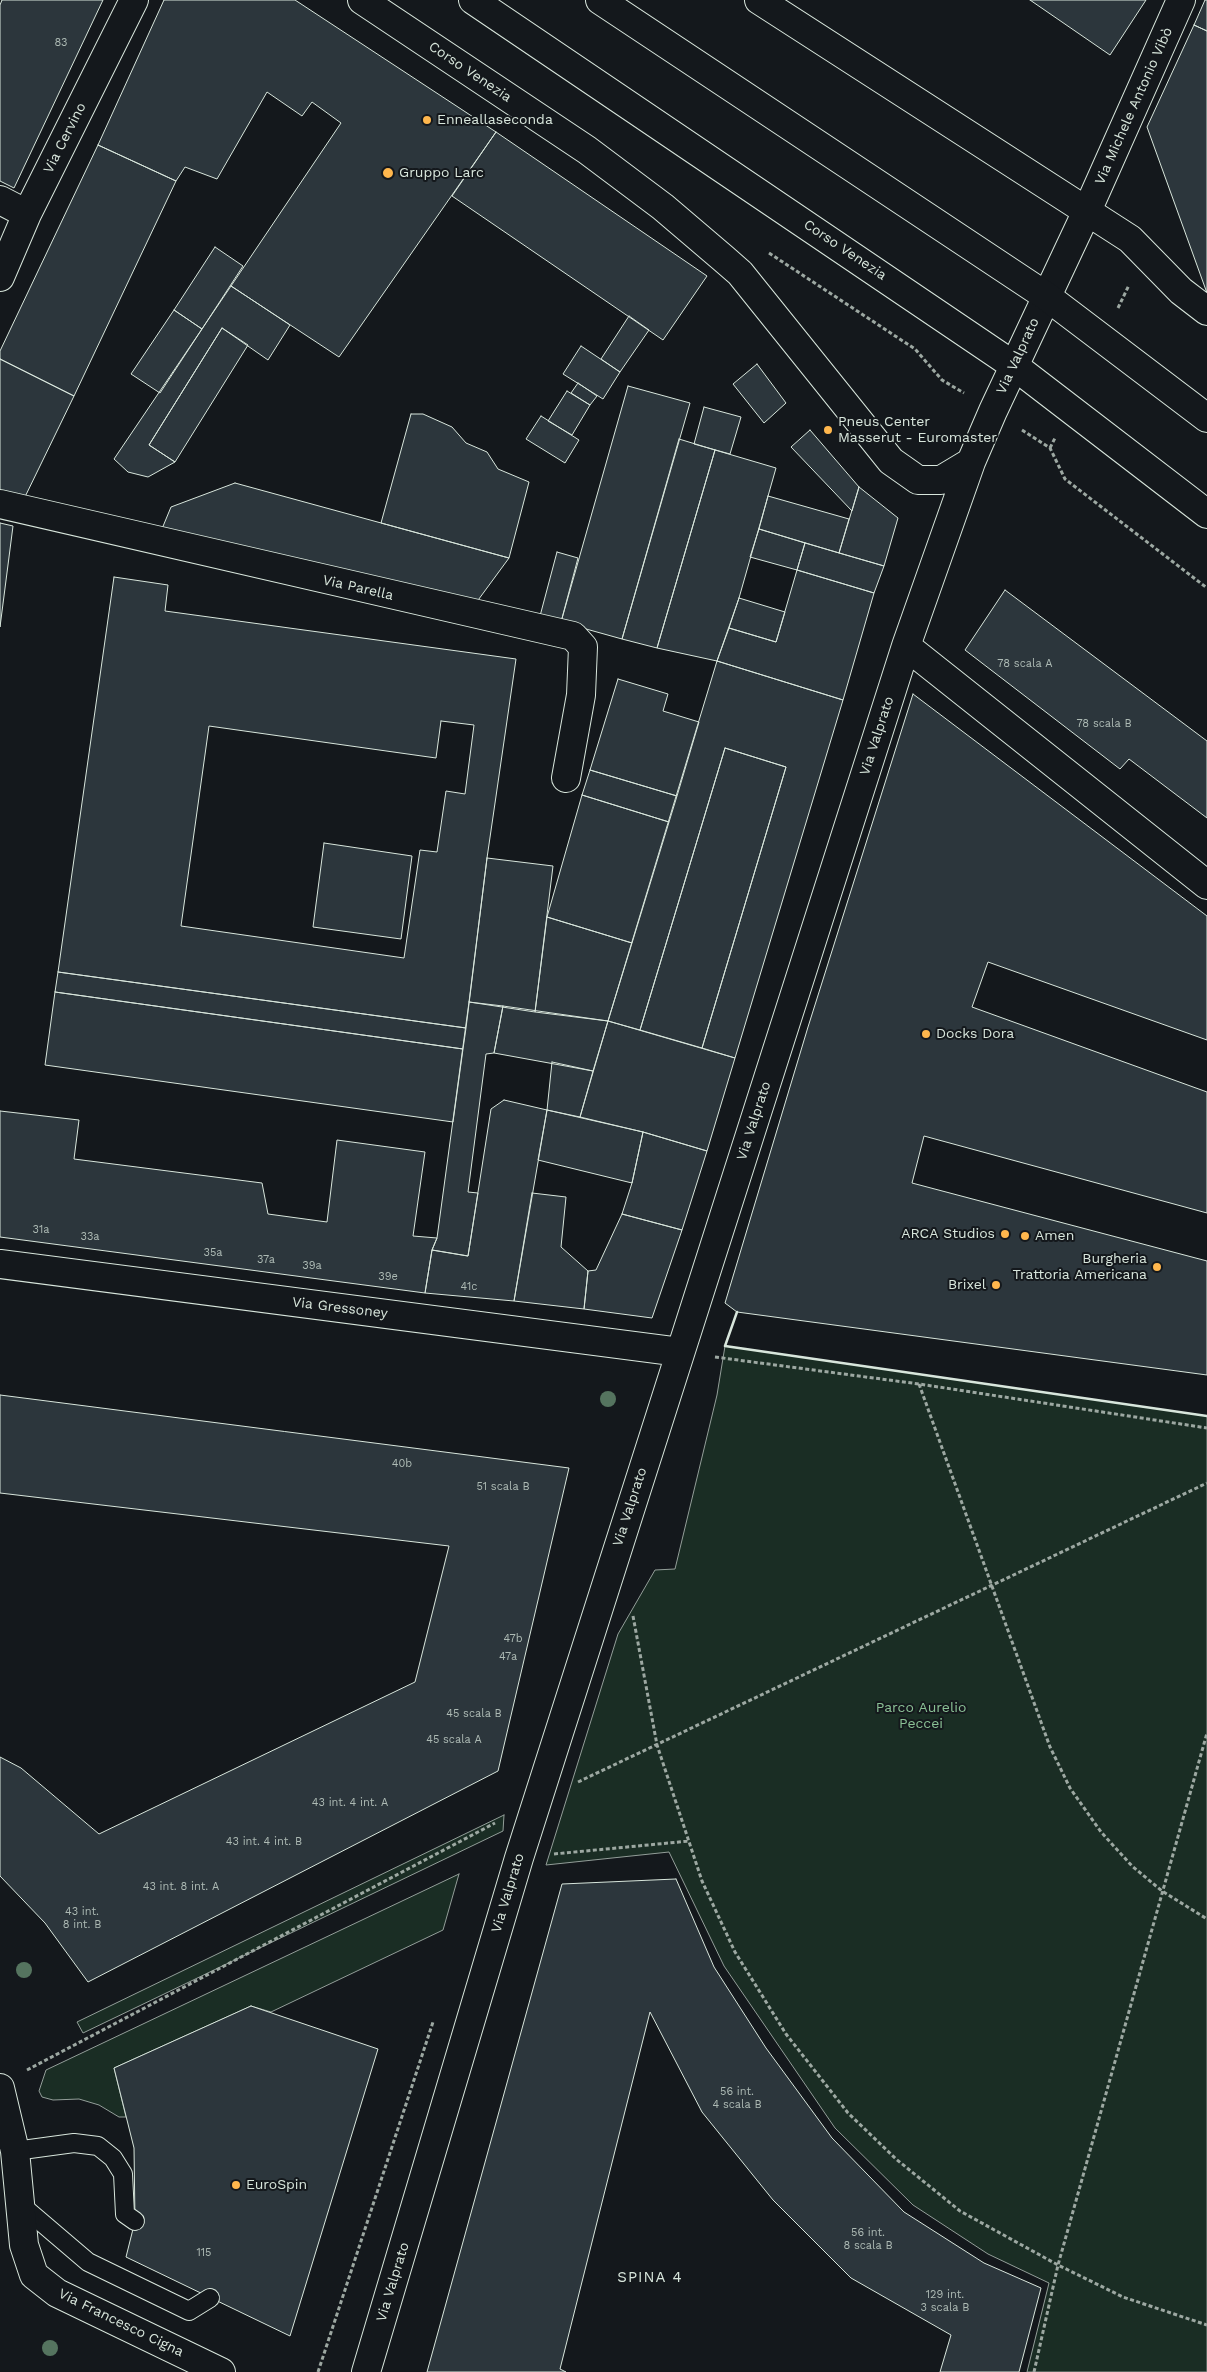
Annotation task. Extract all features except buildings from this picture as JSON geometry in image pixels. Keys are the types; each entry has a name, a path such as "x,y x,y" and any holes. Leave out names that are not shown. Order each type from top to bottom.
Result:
{"street":[{"name":"Via Cervino","path":"0,277 28,214 134,0"},
{"name":"Corso Venezia","path":"362,0 587,150 663,207 740,273 891,461 918,480 941,480 972,462"},
{"name":"Corso Venezia","path":"473,0 1013,365 1207,514"},
{"path":"600,0 1046,296 1207,418"},
{"path":"758,0 1130,238 1181,291 1207,311"},
{"name":"Via Michele Antonio Vibò","path":"1087,212 1181,0"},
{"path":"0,200 28,214"},
{"name":"Via Valprato","path":"366,2372 519,1858 906,646 972,462 1013,365 1087,212"},
{"name":"Via Parella","path":"0,504 573,636 583,647 581,695 566,778"},
{"path":"906,646 1207,885"},
{"name":"Via Gressoney","path":"0,1264 680,1352"},
{"name":"Via Francesco Cigna","path":"0,2088 15,2150 24,2244 34,2275 57,2293 221,2372"}],"lane":[{"path":"15,2150 74,2143 98,2146 113,2158 123,2174 125,2214 135,2221"},
{"path":"20,2204 88,2262 189,2311 210,2298"}],"path":[{"path":"1014,425 1050,448 1065,479 1207,588"},
{"path":"680,1352 920,1384 1207,1428"},
{"path":"920,1384 1050,1747 1070,1788 1101,1832 1132,1866 1162,1891 1207,1920"},
{"path":"537,1802 1207,1483"},
{"path":"632,1614 657,1745 702,1880 735,1952 786,2034 848,2113 896,2158 960,2211 1058,2265 1123,2297 1207,2325"},
{"path":"1034,2372 1058,2265 1207,1733"},
{"path":"26,2070 498,1822 495,1831"},
{"path":"519,1858 689,1841"},
{"path":"318,2372 433,2021"}],"green space":[{"name":"Parco Aurelio Peccei","path":"725,1346 1207,1416 1207,2372 1027,2372 1049,2283 988,2254 913,2205 835,2128 724,1966 669,1852 546,1865 618,1634 655,1570 675,1569 717,1395"},
{"path":"504,1815 503,1831 83,2033 77,2022"},
{"path":"459,1874 443,1930 271,2012 251,2006 114,2068 126,2117 119,2117 99,2105 79,2099 53,2100 42,2097 39,2091 46,2070"}],"wall":[{"path":"737,1312 725,1346 1207,1416"}],"place":[{"name":"Enneallaseconda","path":"427,120"},
{"name":"Gruppo Larc","path":"388,173"},
{"name":"Pneus Center Masserut - Euromaster","path":"828,430"},
{"name":"Docks Dora","path":"926,1034"},
{"name":"ARCA Studios","path":"1005,1234"},
{"name":"Amen","path":"1025,1236"},
{"name":"Burgheria Trattoria Americana","path":"1157,1267"},
{"name":"Brixel","path":"996,1285"},
{"name":"EuroSpin","path":"236,2185"}],"district":[{"name":"SPINA 4","path":"650,2278"}]}
